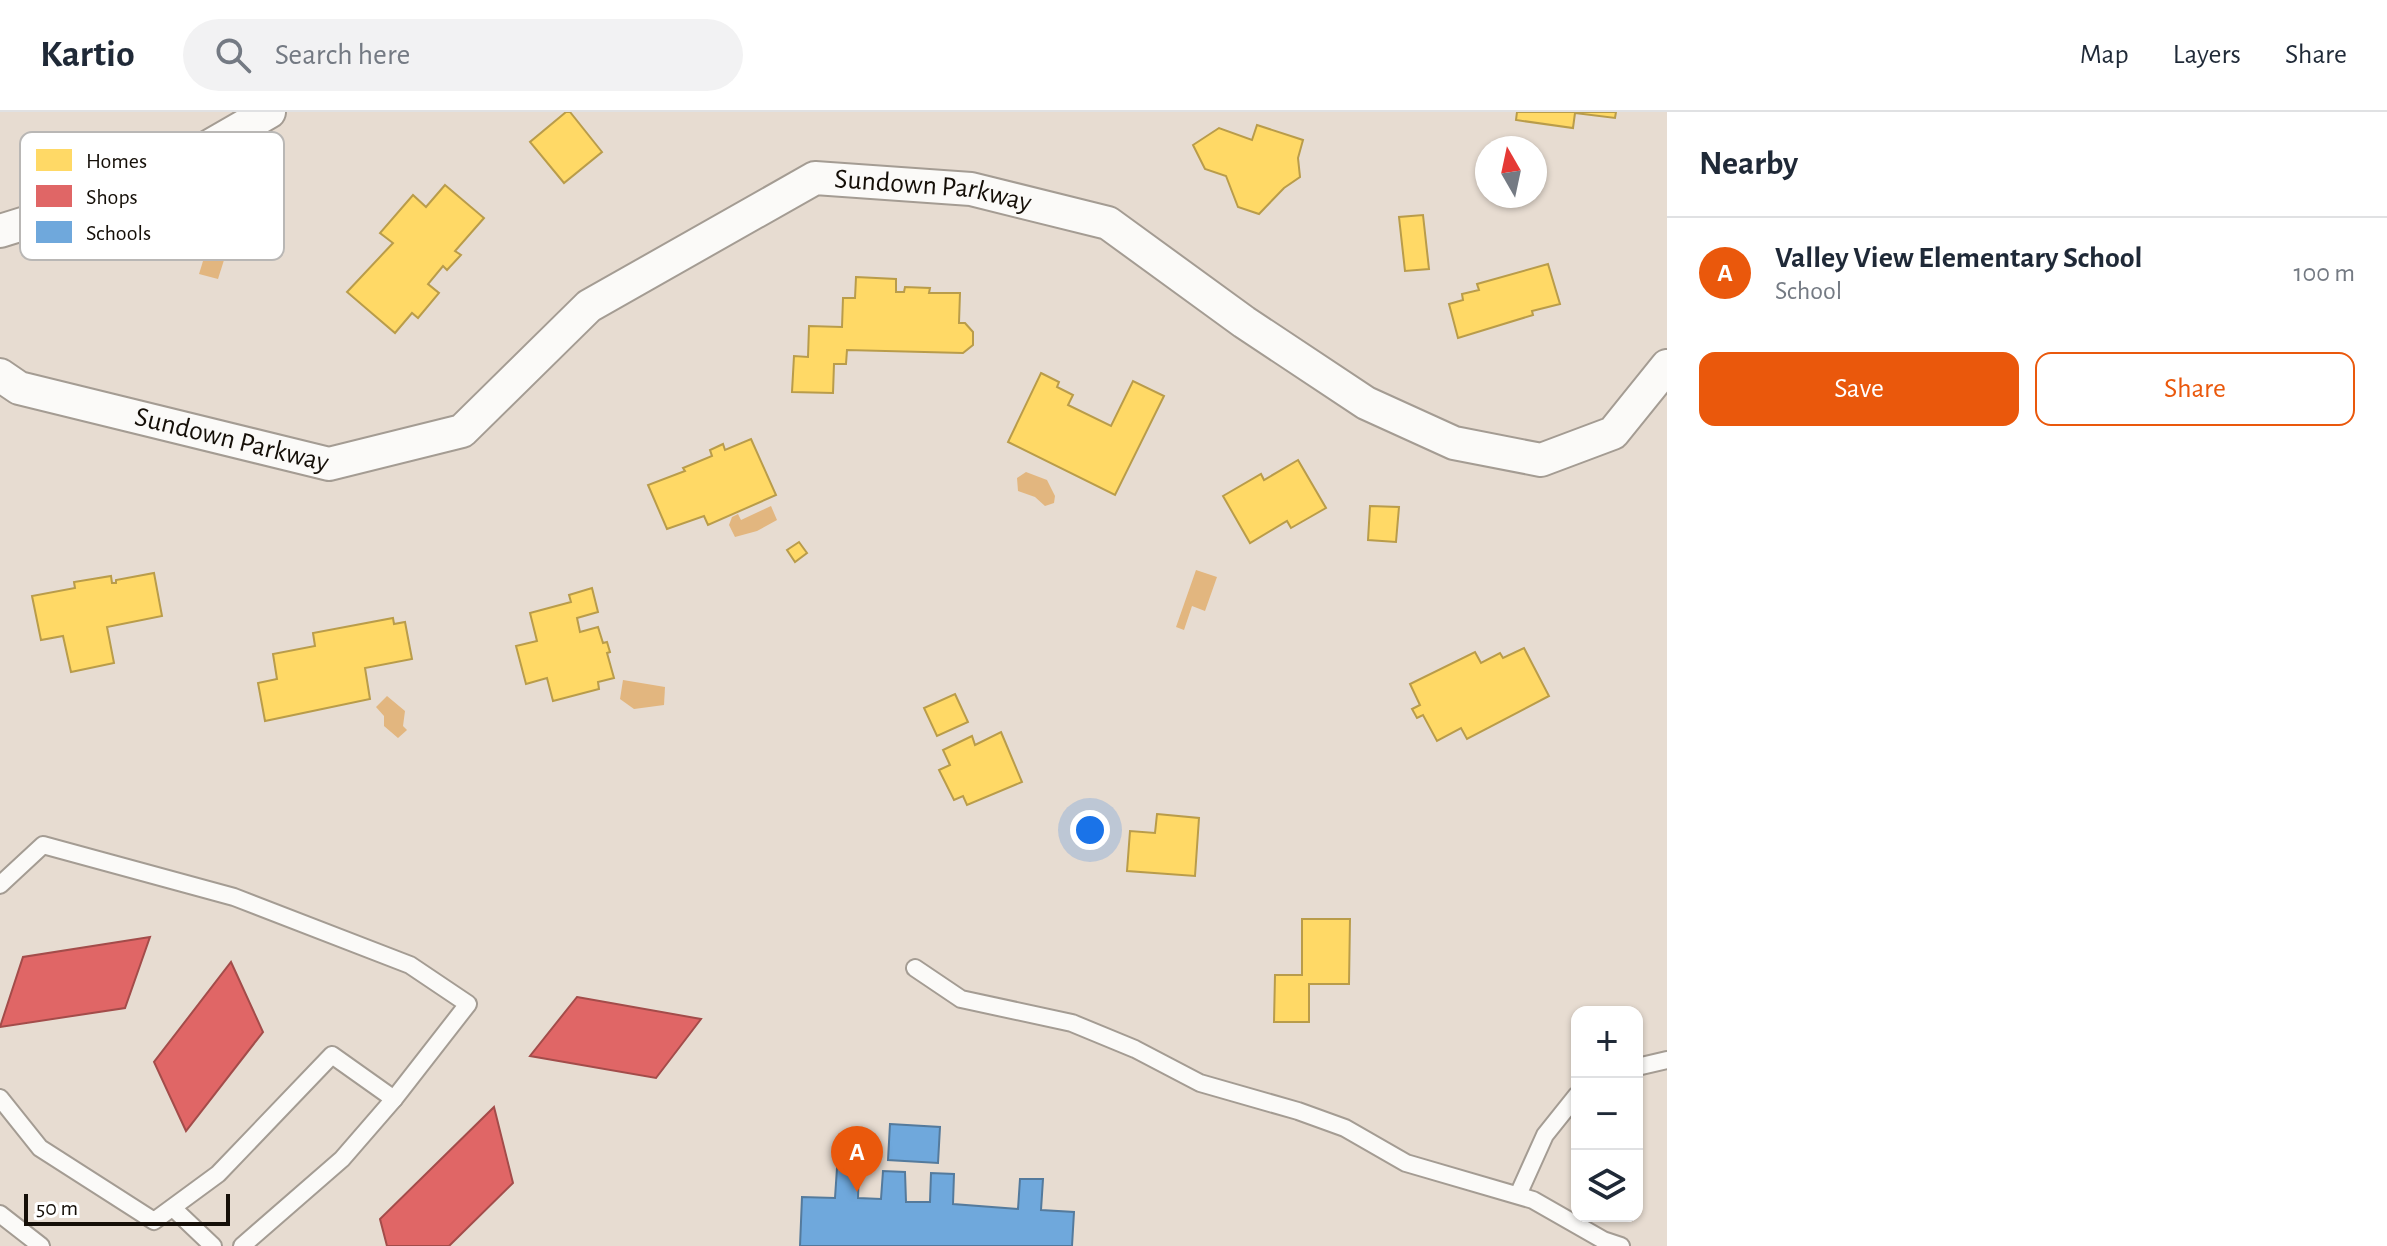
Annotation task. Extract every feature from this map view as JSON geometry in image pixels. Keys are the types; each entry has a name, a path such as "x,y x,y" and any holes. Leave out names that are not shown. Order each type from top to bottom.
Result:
{"street":[{"path":"234,132 269,112"},
{"name":"Sundown Parkway","path":"0,375 19,388 329,464 462,431 589,306 815,178 971,189 1108,223 1244,322 1366,403 1454,443 1541,460 1613,433 1667,366"},
{"path":"0,231 20,225"}],"lane":[{"path":"0,885 43,845 234,897 410,965 468,1004 394,1099 342,1159 242,1246"},
{"path":"915,968 961,999 1072,1023 1135,1049 1200,1083 1345,1128 1406,1163 1533,1200 1603,1240 1621,1246"},
{"path":"0,1098 40,1148 154,1221 218,1174 332,1055 394,1099"},
{"path":"1643,1066 1667,1060"},
{"path":"1518,1195 1545,1135 1571,1102"},
{"path":"173,1208 213,1246"},
{"path":"0,1214 41,1246"}],"shaded area":[{"path":"203,260 224,260 218,279 199,274"},
{"path":"1026,472 1047,480 1055,496 1054,503 1045,506 1035,497 1018,491 1017,478"},
{"path":"771,506 777,520 757,531 735,537 729,525 732,517 738,514 741,520"},
{"path":"1196,570 1217,577 1205,611 1192,606 1184,630 1176,627"},
{"path":"623,680 665,687 664,705 634,709 620,699"},
{"path":"387,696 405,711 403,726 407,730 398,738 384,726 384,716 376,707"}],"building: Homes":[{"path":"570,112 602,152 564,183 530,142"},
{"path":"1517,112 1616,112 1615,118 1575,113 1573,128 1516,120"},
{"path":"1257,125 1303,140 1298,158 1300,177 1284,188 1259,214 1238,207 1226,176 1205,169 1193,145 1219,128 1252,140"},
{"path":"445,185 484,218 455,251 461,255 447,270 443,266 428,284 439,293 418,318 412,313 395,333 347,292 393,243 380,233 413,195 426,207"},
{"path":"1423,215 1429,269 1405,271 1399,217"},
{"path":"1548,264 1560,304 1458,338 1449,304 1463,300 1462,294 1479,290 1477,284"},
{"path":"856,277 896,279 896,292 904,292 905,287 930,288 929,293 960,293 959,323 965,323 973,332 973,345 963,353 847,350 846,364 834,364 833,393 792,392 794,356 808,357 809,326 842,327 843,298 855,298"},
{"path":"1041,373 1059,382 1057,387 1073,395 1068,405 1111,426 1133,381 1164,396 1115,495 1008,442"},
{"path":"751,439 776,495 708,525 704,516 667,529 648,485 685,471 683,468 712,456 710,450 723,444 725,450"},
{"path":"1298,460 1326,508 1291,528 1287,521 1250,543 1223,496 1261,474 1264,480"},
{"path":"1370,506 1399,507 1396,542 1368,540"},
{"path":"799,542 807,553 795,562 787,550"},
{"path":"154,573 162,616 107,627 114,663 71,672 63,636 41,640 32,596 75,588 74,582 111,576 112,583 116,583 116,580"},
{"path":"592,588 598,612 577,618 580,632 598,627 603,643 607,642 614,678 598,682 599,689 553,701 547,678 526,684 516,646 537,641 530,613 571,602 569,595"},
{"path":"393,618 394,624 405,622 412,659 365,668 370,699 265,721 258,683 277,679 273,654 315,646 313,633"},
{"path":"1524,648 1549,696 1467,739 1461,728 1437,741 1423,715 1417,718 1412,709 1420,705 1410,684 1475,652 1481,663 1500,653 1503,658"},
{"path":"955,694 968,722 937,736 924,708"},
{"path":"1001,732 1022,782 967,805 963,796 954,800 939,770 950,765 943,750 972,736 975,745"},
{"path":"1157,814 1199,818 1195,876 1127,871 1130,831 1155,833"},
{"path":"1302,919 1350,919 1349,984 1309,984 1309,1022 1274,1022 1275,975 1302,975"}],"building: Shops":[{"path":"150,937 125,1008 0,1027 23,957"},
{"path":"231,962 263,1032 186,1131 154,1062"},
{"path":"577,997 701,1019 656,1078 530,1056"},
{"path":"494,1107 513,1183 449,1246 387,1246 380,1219"}],"building: Schools":[{"path":"890,1124 940,1127 938,1163 888,1160"},
{"path":"837,1168 859,1169 858,1198 881,1199 883,1171 905,1172 906,1202 930,1202 931,1173 954,1174 953,1204 1018,1209 1020,1179 1043,1179 1041,1210 1074,1212 1072,1246 800,1246 802,1197 835,1198"}],"place":[{"name":"Valley View Elementary School","path":"857,1192"}]}
